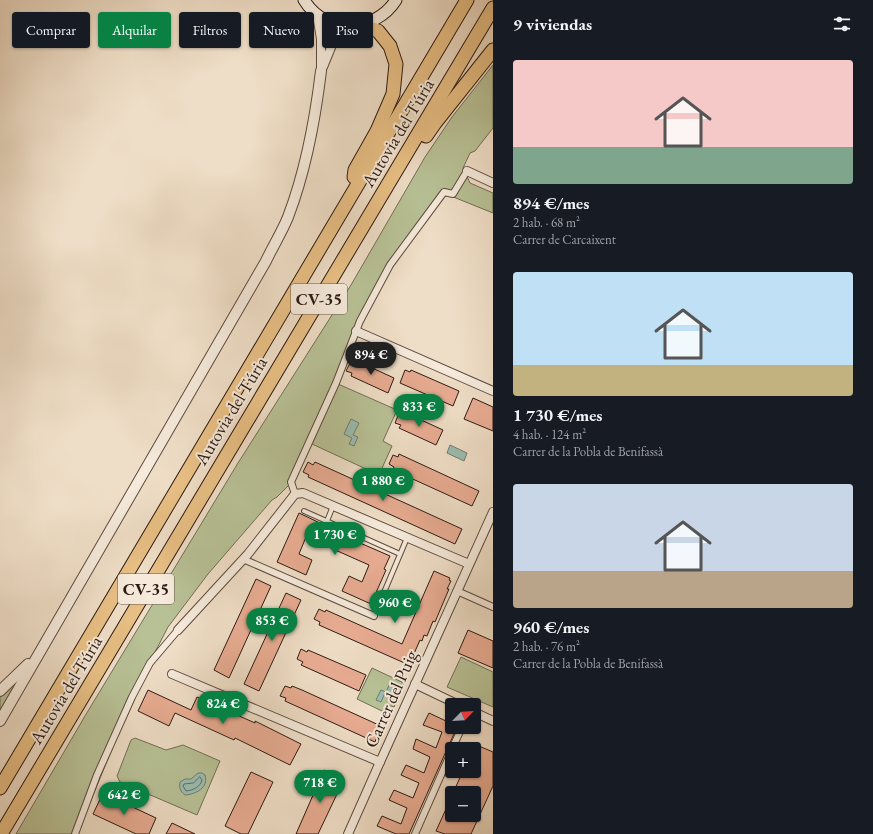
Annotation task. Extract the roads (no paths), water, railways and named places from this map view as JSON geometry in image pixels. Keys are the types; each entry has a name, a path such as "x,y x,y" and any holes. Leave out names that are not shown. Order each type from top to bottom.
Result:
{"highway":[{"name":"Autovia del Túria","path":"0,788 351,193 467,0"},
{"name":"Autovia del Túria","path":"2,834 246,421 393,178 493,8"},
{"path":"351,193 355,170 377,131 393,94 396,64 390,46 378,31 373,30"},
{"path":"393,178 410,160 435,123 493,50"}],"main road":[{"path":"304,0 317,15 322,18"},
{"path":"373,21 378,19 391,8 396,0"}],"street":[{"path":"0,721 266,261 288,217 307,157 316,114 321,72 321,39 317,15"},
{"path":"321,72 331,48"},
{"path":"295,494 291,482 336,383 356,331 390,265 444,192 453,194 467,171 493,183"},
{"path":"356,331 493,391"},
{"path":"75,834 97,775 132,697 150,663 243,559 295,494 304,493 469,564"},
{"name":"Carrer del Puig","path":"348,834 493,512"},
{"path":"243,559 374,616"},
{"path":"457,591 493,607"},
{"path":"0,691 38,654"},
{"path":"172,674 380,762"},
{"path":"415,684 445,698"},
{"path":"481,715 493,721"},
{"path":"415,834 445,766"}],"lane":[{"path":"327,521 333,506"},
{"path":"304,511 400,554"},
{"path":"374,616 407,538"}],"water":[{"path":"351,419 359,423 353,435 358,437 354,446 349,444 352,438 344,434"},
{"path":"450,445 467,453 464,461 447,453"},
{"path":"391,681 397,684 390,698 384,695 381,702 376,700 381,690 386,692"},
{"path":"198,773 205,775 206,780 203,787 197,792 185,795 180,789 180,782 185,779 191,779"}]}
